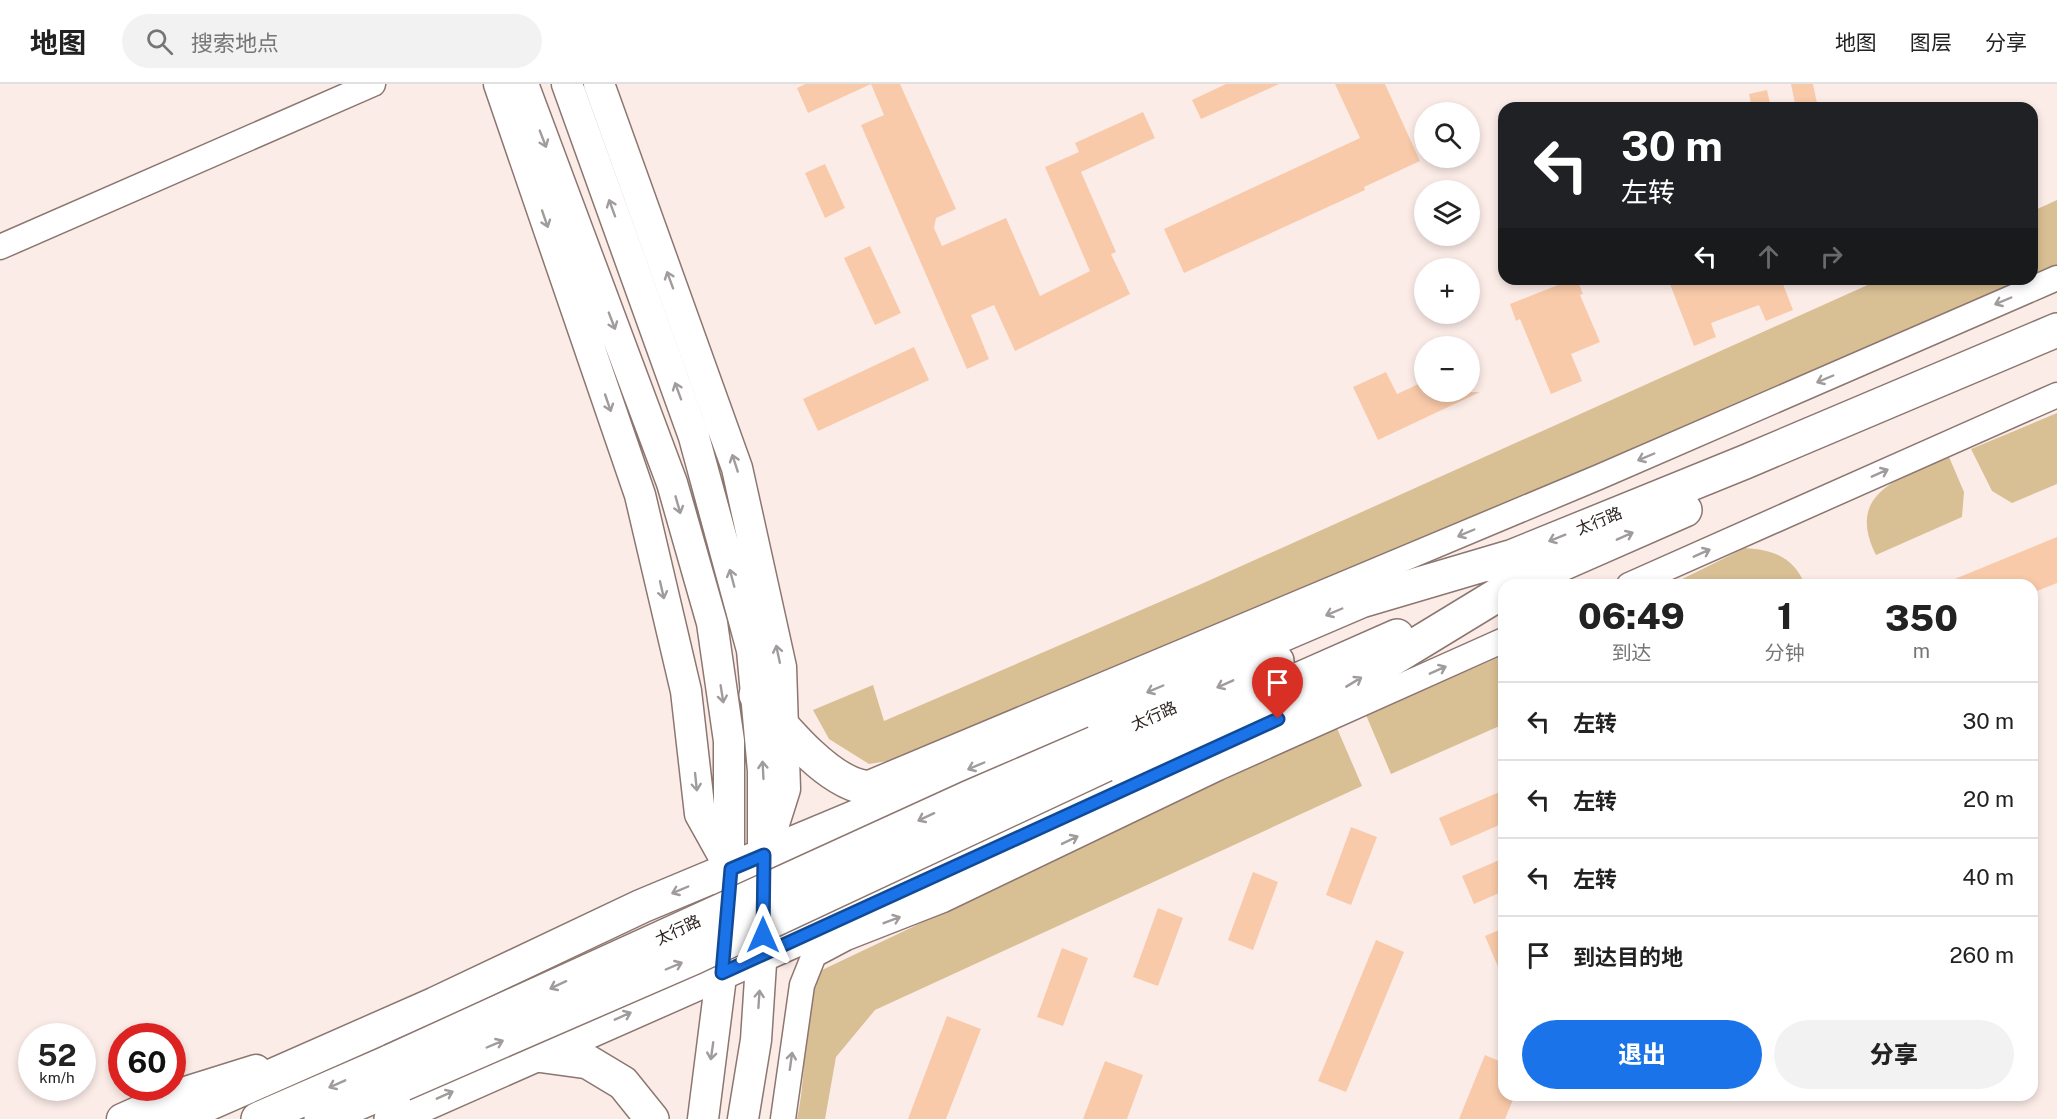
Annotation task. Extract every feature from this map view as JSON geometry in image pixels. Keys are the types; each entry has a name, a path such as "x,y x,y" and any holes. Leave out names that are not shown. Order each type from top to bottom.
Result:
{"highway":[{"name":"太行路","path":"1517,579 1745,462 2057,330"},
{"name":"太行路","path":"1518,579 2057,347"},
{"path":"174,1119 365,1035 642,906 918,791 1361,601 1498,584"},
{"name":"太行路","path":"258,1119 397,1072 695,957 1100,754 1498,587"},
{"path":"391,1119 763,955 1343,689 1498,590"},
{"path":"756,695 800,746 832,771 861,786 918,791"},
{"path":"537,1055 588,1062 623,1083 643,1111"},
{"name":"太行路","path":"321,1119 397,1072"}],"main road":[{"path":"499,84 640,495 686,691 700,814 731,869"},
{"path":"523,84 672,483 712,623 729,741 731,869 722,973 703,1119"},
{"path":"567,84 694,437 752,650 763,771 763,955 756,1040 744,1119"},
{"path":"599,84 737,468 781,666 784,789 764,855"},
{"path":"122,1119 177,1095 365,1035"}],"street":[{"path":"0,247 373,84"},
{"path":"861,786 1588,482 2057,278"},
{"path":"1643,579 2057,395"},
{"path":"783,1119 802,985 814,956 846,938 943,900 1218,768 1498,643"}],"shaded area":[{"path":"2057,200 2057,268 2038,276 2038,209"},
{"path":"1868,285 2018,285 1584,473 901,759 869,764 829,739 813,710 873,685 884,721 1199,585"},
{"path":"2057,413 2057,484 2012,503 1992,491 1971,449"},
{"path":"1949,457 1964,492 1962,517 1876,555 1868,533 1867,516 1873,501 1897,480"},
{"path":"1745,548 1774,553 1782,557 1795,568 1802,579 1682,579"},
{"path":"1498,658 1498,727 1391,774 1366,715"},
{"path":"1336,726 1362,786 875,1010 836,1057 825,1119 797,1119 811,1005 822,970"}],"building":[{"path":"805,84 871,84 808,113 797,88"},
{"path":"871,84 900,84 956,209 936,218 934,228 942,246 1006,218 1040,296 1090,271 1045,167 1079,152 1075,143 1143,112 1155,138 1081,172 1116,252 1111,254 1130,294 1015,351 994,305 971,315 989,359 967,369 861,125 884,115"},
{"path":"1226,84 1279,84 1201,119 1192,100"},
{"path":"1335,84 1385,84 1414,148 1414,164 1364,187 1365,190 1184,273 1164,229 1360,138"},
{"path":"1791,84 1813,84 1817,102 1795,102"},
{"path":"1767,90 1770,102 1751,102 1749,94"},
{"path":"825,164 845,208 825,218 805,173"},
{"path":"870,246 901,313 875,325 844,258"},
{"path":"1558,285 1579,285 1583,294 1580,295 1600,342 1571,354 1582,381 1551,394 1520,319 1516,321 1510,304"},
{"path":"1670,285 1783,285 1793,310 1766,321 1759,305 1711,323 1716,337 1694,346"},
{"path":"914,347 929,380 818,431 803,399"},
{"path":"1386,372 1397,394 1414,386 1414,402 1459,402 1378,440 1353,387"},
{"path":"2057,537 2057,583 2038,591 2038,579 1955,579"},
{"path":"1498,793 1498,826 1451,846 1439,818"},
{"path":"1351,827 1377,837 1351,905 1326,895"},
{"path":"1498,861 1498,894 1474,904 1462,876"},
{"path":"1253,872 1278,882 1253,950 1228,940"},
{"path":"1158,908 1183,918 1158,986 1133,977"},
{"path":"1498,931 1498,967 1485,936"},
{"path":"1376,940 1404,952 1346,1092 1318,1081"},
{"path":"1062,948 1088,958 1063,1026 1037,1017"},
{"path":"947,1016 981,1029 946,1119 908,1119"},
{"path":"1485,1055 1498,1060 1498,1101 1512,1101 1505,1119 1459,1119"},
{"path":"1105,1061 1143,1075 1127,1119 1083,1119"}],"route":[{"path":"763,935 764,855 731,869 722,973 1278,719"}]}
